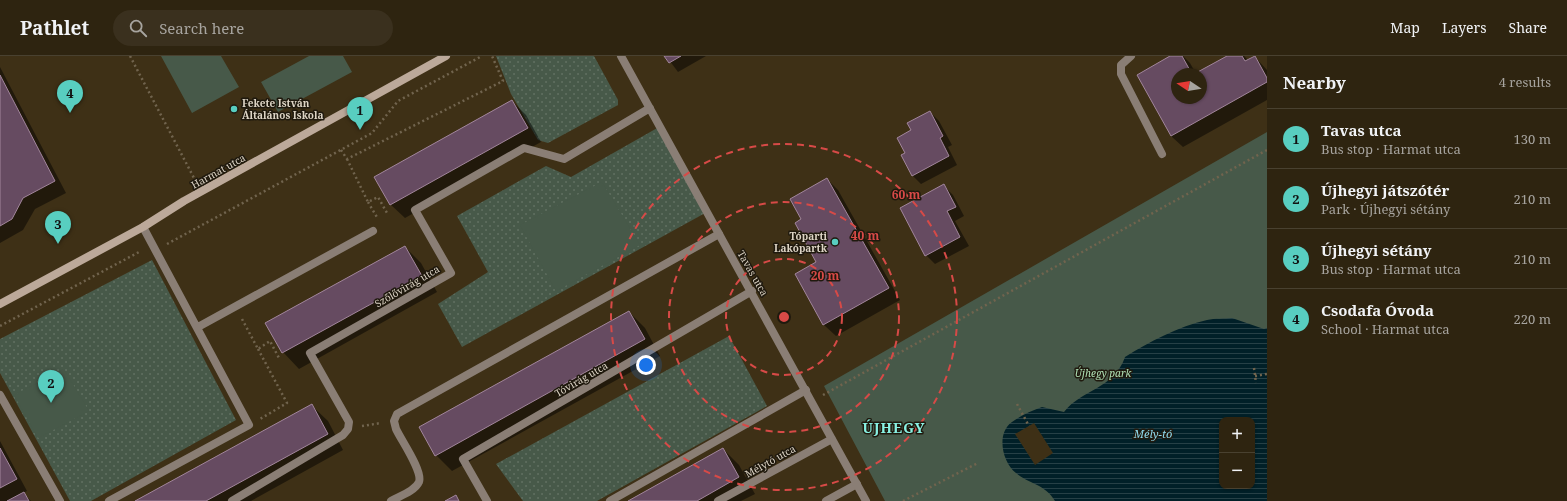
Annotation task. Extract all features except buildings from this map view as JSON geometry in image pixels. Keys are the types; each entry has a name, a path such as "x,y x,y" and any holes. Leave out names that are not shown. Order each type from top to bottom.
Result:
{"street":[{"name":"Harmat utca","path":"0,304 143,227 184,201 446,56"},
{"name":"Tavas utca","path":"621,56 752,291 866,501"},
{"path":"1131,56 1121,65 1121,74 1162,154"},
{"name":"Szőlővirág utca","path":"348,429 349,422 310,354 451,273 415,210 524,148 564,159 650,108"},
{"path":"109,501 249,425 198,327 143,227"},
{"path":"198,327 373,231"},
{"path":"392,501 414,488 419,481 420,472 396,429 394,421 397,414 719,234"},
{"name":"Tóvirág utca","path":"488,501 463,459 752,291"},
{"path":"610,501 806,390"},
{"path":"0,394 60,501"},
{"path":"236,500 343,435 348,429"},
{"name":"Mélytó utca","path":"718,501 832,439"},
{"path":"826,501 857,484"}],"path":[{"path":"130,56 194,178"},
{"path":"0,326 140,251 166,244 372,133 398,101 482,56"},
{"path":"346,159 503,81 492,56"},
{"path":"341,150 368,202 378,197 387,213"},
{"path":"812,401 1267,150"},
{"path":"236,307 288,403 249,425"},
{"path":"258,349 270,342 280,360"},
{"path":"1254,368 1256,383"},
{"path":"1256,376 1267,374"},
{"path":"1018,404 1029,426"},
{"path":"348,429 394,421"},
{"path":"903,501 978,463"},
{"path":"910,497 912,501"}],"green space":[{"path":"161,56 221,56 239,87 192,113"},
{"path":"309,56 343,56 352,72 278,112 261,82"},
{"path":"496,56 594,56 618,100 618,105 548,143 538,140 511,94"},
{"path":"659,127 707,212 462,347 438,304 488,272 457,216 546,166 571,177"},
{"name":"Újhegy park","path":"1267,132 1267,501 885,501 824,386"},
{"path":"602,182 640,245 556,291 520,225"},
{"path":"152,260 236,420 91,501 70,501 0,373 0,339"},
{"path":"729,336 767,406 597,501 523,501 496,464"},
{"path":"64,369 89,411 38,438 14,395"}],"water":[{"name":"Mély-tó","path":"1232,318 1264,329 1267,328 1267,501 1055,501 1047,491 1021,477 1011,468 1004,455 1003,440 1007,427 1012,422 1027,413 1042,407 1064,412 1071,404 1113,376 1120,368 1125,357 1175,330 1210,319"}],"pier":[{"path":"1034,423 1053,453 1035,465 1015,434"}],"place":[{"name":"Fekete István Általános Iskola","path":"234,109"},
{"name":"Csodafa Óvoda","path":"70,113"},
{"name":"Tavas utca","path":"360,130"},
{"name":"Tóparti Lakópartk","path":"835,242"},
{"name":"Újhegyi sétány","path":"58,244"},
{"name":"Újhegyi játszótér","path":"51,403"}],"district":[{"name":"ÚJHEGY","path":"894,427"}]}
